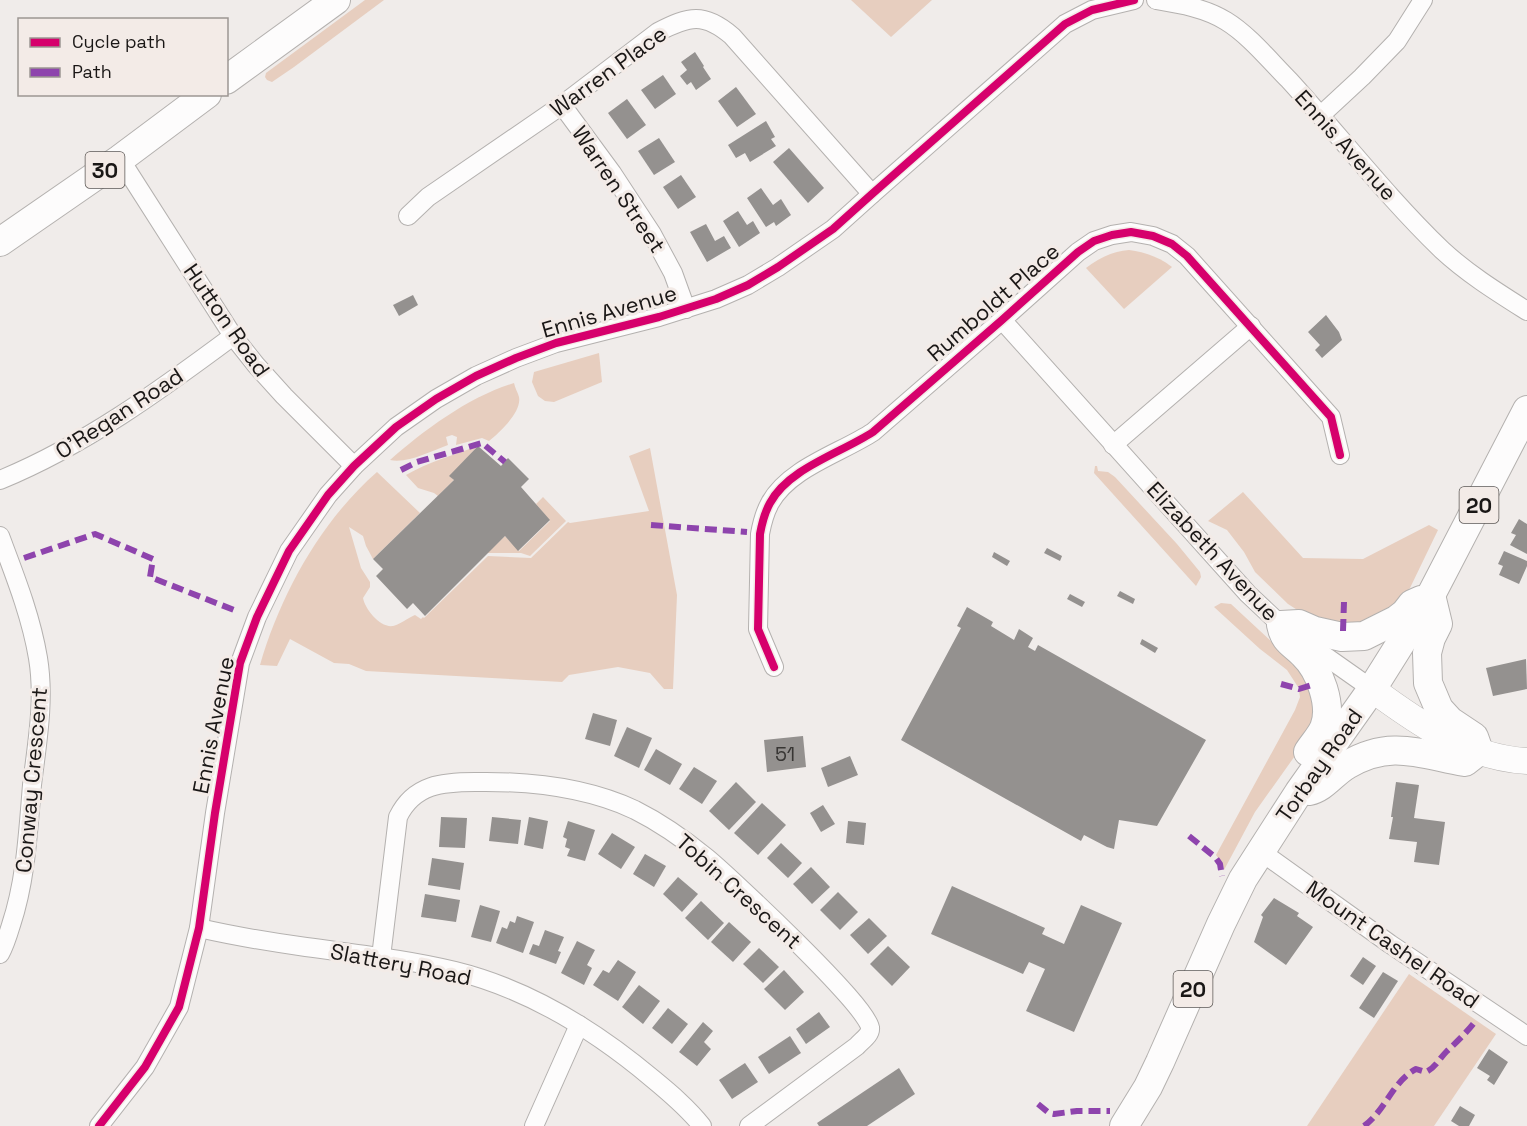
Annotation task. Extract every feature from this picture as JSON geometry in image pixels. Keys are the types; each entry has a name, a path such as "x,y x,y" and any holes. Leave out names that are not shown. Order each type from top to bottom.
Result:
{"main road":[{"path":"228,79 336,0"},
{"name":"30","path":"0,242 120,159 204,96"},
{"name":"Torbay Road","path":"1124,1126 1148,1086 1244,879 1299,792 1372,689 1431,595 1520,443 1527,410"},
{"path":"1431,595 1438,624 1427,653 1428,683 1439,709 1450,721 1474,736 1479,752 1465,762 1409,750 1378,752 1349,764 1330,777 1318,789 1299,792 1295,771 1323,730 1327,706 1323,688 1313,664 1285,639 1281,625 1299,624 1325,634 1342,637 1364,636 1396,620 1412,604 1431,595"},
{"name":"Elizabeth Avenue","path":"1372,689 1414,719 1456,742 1479,752 1514,760 1527,760"}],"street":[{"name":"Ennis Avenue","path":"99,1126 146,1067 179,1007 199,928 214,813 240,663 257,617 289,551 328,495 354,466 396,427 436,399 476,376 556,343 686,309 748,285 833,230 1065,24 1092,10 1134,0"},
{"name":"Ennis Avenue","path":"1156,0 1210,13 1226,21 1248,39 1321,115 1441,249 1478,280 1527,311"},
{"path":"1321,115 1397,41 1423,0"},
{"name":"Warren Place","path":"408,216 428,197 562,105 658,32 689,19 705,19 719,25 732,36 872,194"},
{"name":"Warren Street","path":"562,105 612,173 652,234 673,273 686,309"},
{"name":"Hutton Road","path":"120,159 233,336 284,396 354,466"},
{"name":"Rumboldt Place","path":"774,667 758,629 760,534 769,504 779,489 811,466 873,432 1078,252 1094,241 1112,234 1131,232 1154,236 1172,244 1187,256 1331,417 1340,455"},
{"name":"Elizabeth Avenue","path":"1002,320 1228,574 1281,625 1372,689"},
{"path":"1113,445 1251,326"},
{"name":"O'Regan Road","path":"0,480 29,468 83,439 146,399 233,336"},
{"name":"Conway Crescent","path":"0,536 32,628 39,660 41,704 23,875 17,906 5,946 0,954"},
{"name":"Tobin Crescent","path":"381,957 398,817 402,807 421,790 434,785 461,782 532,784 604,798 633,810 660,823 708,859 818,962 869,1023 871,1029 869,1033 857,1046 749,1126"},
{"name":"Mount Cashel Road","path":"1260,851 1390,944 1527,1036"},
{"name":"Slattery Road","path":"199,928 303,947 381,957 480,978 530,998 579,1025 636,1064 672,1094 702,1126"},
{"path":"534,1126 579,1025"}],"shaded area":[{"path":"365,0 384,0 294,67 272,82 267,80 266,73"},
{"path":"851,0 932,0 891,37"},
{"path":"1129,250 1152,255 1172,267 1124,309 1086,268 1106,256"},
{"path":"599,353 602,382 554,402 545,401 538,396 532,382 534,372"},
{"path":"514,383 519,397 517,409 509,422 489,441 482,438 456,445 457,437 452,435 446,437 448,445 411,459 390,460 464,405"},
{"path":"478,446 450,476 454,480 438,496 418,488 406,475 432,462"},
{"path":"650,448 677,595 673,689 664,689 650,673 618,667 569,675 562,682 366,671 349,664 334,663 290,639 277,666 260,665 279,611 305,560 338,513 377,472 420,513 373,559 363,536 349,527 361,568 370,582 370,587 363,598 364,602 378,621 393,626 415,615 421,619 424,618 488,556 531,558 568,522 649,511 629,456"},
{"path":"1095,466 1098,471 1108,472 1115,477 1177,544 1200,572 1201,577 1196,586 1094,473"},
{"path":"1243,492 1303,558 1363,559 1429,525 1438,530 1410,588 1394,606 1369,623 1342,626 1316,622 1288,604 1255,572 1244,552 1227,530 1208,521"},
{"path":"543,497 566,521 530,556 521,553 487,553 505,536 519,551 550,521 536,504"},
{"path":"1221,603 1231,604 1311,682 1298,687 1287,670 1214,607"},
{"path":"1313,687 1314,721 1297,753 1255,812 1224,870 1216,855 1295,710 1300,697 1299,691"},
{"path":"1409,974 1496,1034 1434,1126 1307,1126"}],"building":[{"path":"695,52 711,79 696,90 691,82 687,85 680,76 687,70 681,62"},
{"path":"663,75 676,94 655,109 641,90"},
{"path":"736,87 756,114 737,127 718,101"},
{"path":"627,99 646,125 627,139 608,113"},
{"path":"766,121 775,137 771,139 776,146 750,162 745,153 736,158 728,145"},
{"path":"659,138 675,162 654,175 638,151"},
{"path":"789,148 824,188 808,203 773,162"},
{"path":"681,175 696,197 678,209 663,187"},
{"path":"761,188 773,205 781,199 791,215 776,226 774,222 766,227 747,198"},
{"path":"738,211 747,225 753,221 760,233 739,247 723,221"},
{"path":"706,224 715,241 724,236 731,248 707,262 690,232"},
{"path":"413,295 418,305 399,316 393,305"},
{"path":"1326,315 1342,340 1322,358 1315,350 1320,345 1308,332"},
{"path":"478,446 501,466 508,458 529,479 521,487 550,520 518,551 505,536 425,616 413,603 407,609 376,576 383,569 373,559 454,480 449,476"},
{"path":"1519,519 1527,524 1527,554 1510,545 1516,535 1511,533"},
{"path":"1047,548 1062,556 1060,561 1044,553"},
{"path":"1504,551 1527,561 1519,584 1499,575 1503,566 1498,564"},
{"path":"994,552 1010,561 1007,566 992,557"},
{"path":"1120,591 1135,599 1133,604 1117,596"},
{"path":"1070,594 1085,602 1082,607 1067,599"},
{"path":"967,607 993,622 991,626 1014,640 1019,629 1033,638 1028,647 1035,651 1038,645 1206,740 1157,826 1119,820 1114,849 1084,835 1081,841 901,740 961,628 957,626"},
{"path":"1142,639 1158,648 1155,653 1140,644"},
{"path":"1526,659 1527,689 1493,696 1486,668"},
{"path":"593,713 617,720 610,746 585,739"},
{"path":"627,727 652,738 639,768 614,756"},
{"path":"803,736 806,767 767,772 764,740"},
{"path":"656,749 682,764 670,785 644,770"},
{"path":"850,756 858,775 828,787 821,768"},
{"path":"694,767 717,781 702,804 679,789"},
{"path":"736,782 756,802 729,830 709,811"},
{"path":"1396,782 1419,785 1414,818 1445,822 1439,865 1414,862 1417,842 1389,839"},
{"path":"762,803 786,825 758,855 734,833"},
{"path":"823,805 835,824 821,832 810,813"},
{"path":"441,817 467,818 465,848 439,847"},
{"path":"492,817 521,820 518,844 489,841"},
{"path":"529,817 548,821 543,849 524,845"},
{"path":"568,821 595,830 585,861 567,856 570,849 565,847 567,839 563,837"},
{"path":"848,821 866,823 864,845 846,843"},
{"path":"612,833 635,847 621,869 598,854"},
{"path":"781,843 802,863 788,878 767,858"},
{"path":"645,854 666,866 654,887 633,874"},
{"path":"432,858 464,863 460,890 428,885"},
{"path":"811,867 830,887 812,904 793,884"},
{"path":"678,877 698,894 682,912 663,894"},
{"path":"952,886 1045,928 1042,934 1064,944 1081,905 1122,923 1074,1032 1026,1011 1045,969 1029,962 1023,974 931,934"},
{"path":"838,892 858,912 840,930 820,910"},
{"path":"425,894 460,900 456,922 421,917"},
{"path":"1274,898 1299,913 1297,916 1313,927 1286,965 1254,942 1263,917 1261,915"},
{"path":"701,901 724,923 708,940 685,918"},
{"path":"480,905 500,911 491,942 471,937"},
{"path":"517,916 534,922 523,953 496,943 502,927 507,929 510,921 515,923"},
{"path":"869,918 887,936 868,954 850,935"},
{"path":"729,922 751,942 733,962 711,942"},
{"path":"545,930 564,937 556,964 529,954 533,944 539,946"},
{"path":"577,941 595,950 587,965 592,968 584,985 561,973"},
{"path":"888,946 910,967 892,986 870,964"},
{"path":"759,948 779,967 763,983 743,964"},
{"path":"1363,957 1376,966 1363,985 1350,976"},
{"path":"618,960 636,972 618,1001 593,985 603,970 609,973"},
{"path":"784,970 804,992 785,1010 764,989"},
{"path":"1383,972 1398,981 1374,1018 1359,1008"},
{"path":"639,985 660,1001 643,1024 622,1007"},
{"path":"668,1008 688,1024 672,1044 652,1028"},
{"path":"819,1012 830,1027 806,1044 796,1029"},
{"path":"703,1022 713,1031 704,1042 711,1049 697,1066 679,1052"},
{"path":"790,1036 801,1053 769,1074 758,1057"},
{"path":"1489,1049 1508,1062 1494,1085 1487,1080 1490,1076 1477,1068"},
{"path":"745,1063 758,1082 732,1099 719,1080"},
{"path":"899,1068 915,1094 867,1126 819,1126 817,1123"},
{"path":"1460,1106 1475,1115 1469,1126 1459,1126 1451,1121"}],"marked path":[{"path":"401,470 417,462 482,443 505,462"},
{"path":"651,525 747,532"},
{"path":"24,558 95,534 153,559 150,577 239,612"},
{"path":"1343,631 1344,602"},
{"path":"1281,684 1299,689 1315,684"},
{"path":"1189,836 1215,857 1220,864 1222,876"},
{"path":"1364,1126 1408,1074 1416,1069 1426,1072 1432,1068 1477,1019"},
{"path":"1038,1104 1049,1113 1054,1114 1110,1111"}],"cycle path":[{"path":"99,1126 145,1067 179,1007 199,928 240,663 257,617 289,551 328,495 354,466 396,427 436,399 476,376 556,343 659,317 716,299 748,285 833,229 1065,24 1092,10 1134,0"},
{"path":"774,667 758,629 760,534 770,503 779,491 790,480 817,462 873,432 1078,252 1094,241 1131,232 1153,236 1172,244 1187,256 1331,417 1340,455"}]}
